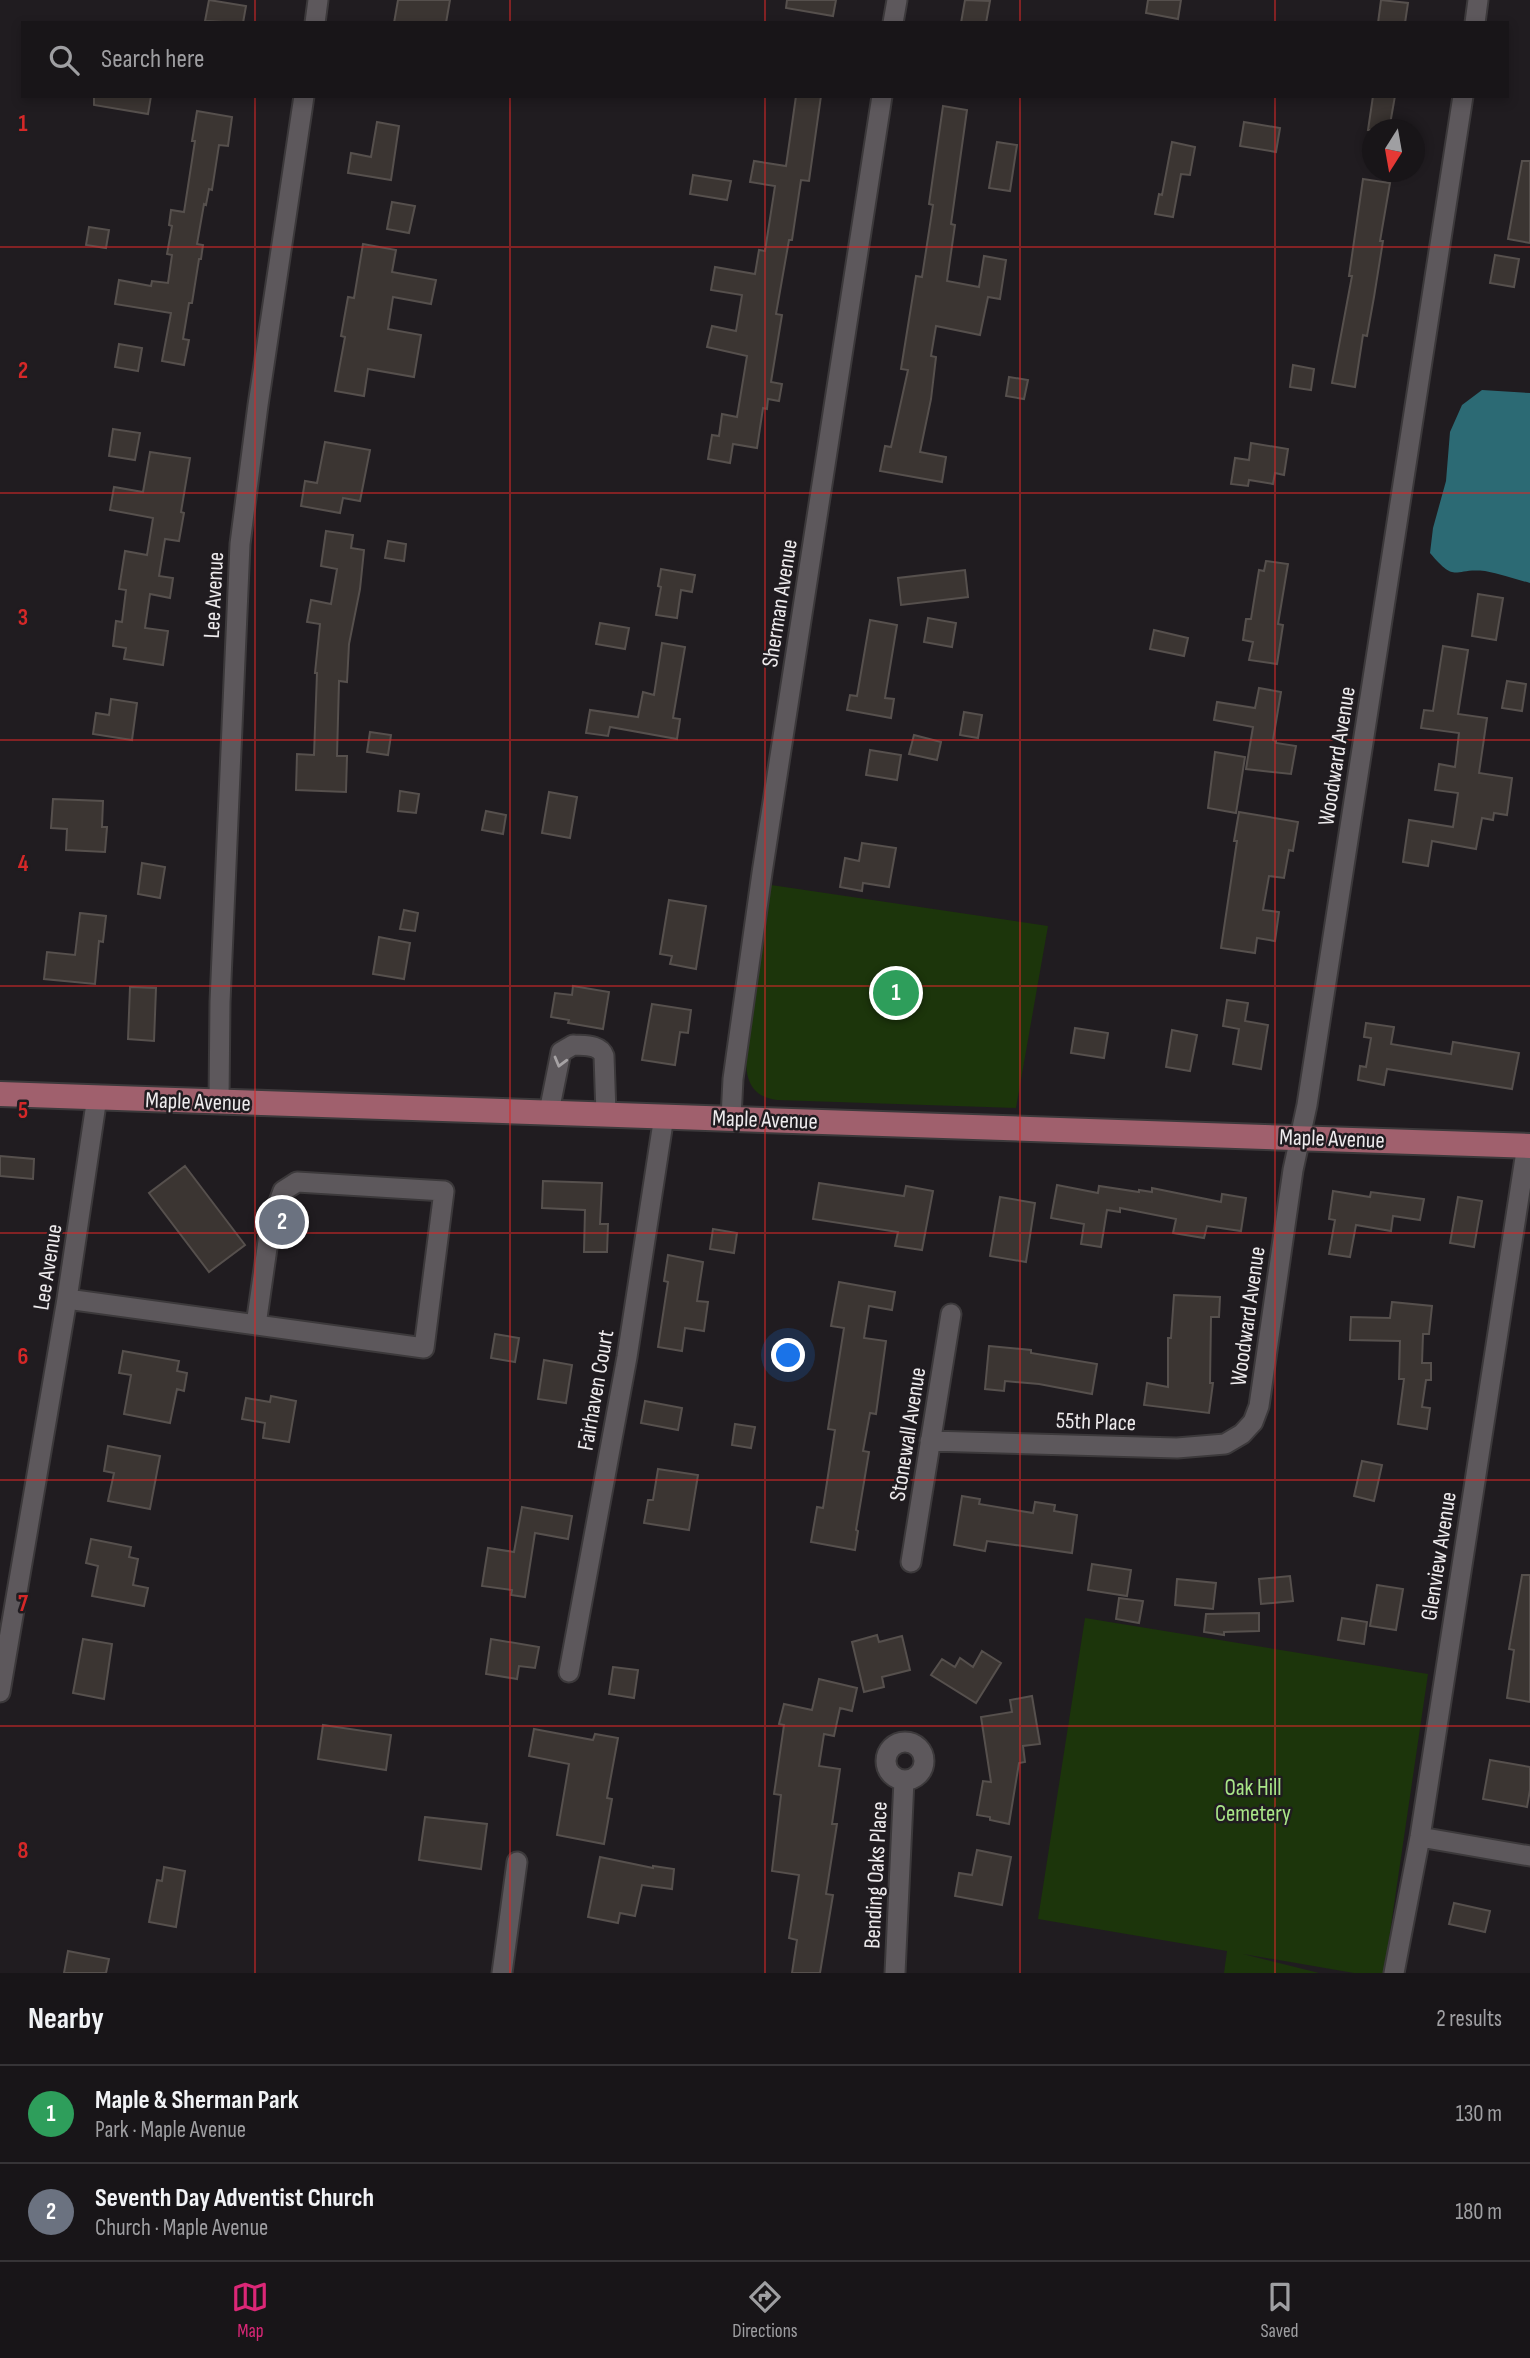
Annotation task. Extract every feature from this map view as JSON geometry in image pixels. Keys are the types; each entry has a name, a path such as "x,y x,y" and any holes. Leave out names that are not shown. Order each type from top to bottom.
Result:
{"main road":[{"name":"Maple Avenue","path":"0,1094 1529,1146"}],"street":[{"path":"315,21 318,0"},
{"path":"893,21 897,0"},
{"path":"1475,21 1478,0"},
{"name":"Lee Avenue","path":"219,1101 220,1002 240,544 304,98"},
{"name":"Sherman Avenue","path":"731,1118 733,1079 762,873 882,98"},
{"name":"Woodward Avenue","path":"1253,1422 1259,1406 1293,1170 1307,1105 1463,98"},
{"path":"549,1112 561,1052 573,1045 602,1051 606,1114"},
{"name":"Lee Avenue","path":"0,1692 67,1299 97,1097"},
{"name":"Fairhaven Court","path":"569,1672 627,1357 664,1116"},
{"name":"Glenview Avenue","path":"1394,1973 1420,1837 1529,1146"},
{"path":"67,1299 256,1325 424,1348 444,1191 297,1182 283,1191 270,1227 256,1325"},
{"name":"Stonewall Avenue","path":"912,1562 951,1314"},
{"name":"55th Place","path":"930,1441 1177,1448 1225,1444 1242,1434 1253,1422"},
{"name":"Bending Oaks Place","path":"895,1973 904,1780"},
{"path":"1420,1837 1530,1856"},
{"path":"502,1973 517,1862"}],"green space":[{"path":"771,885 1048,926 1016,1108 777,1100 757,1092 747,1075 746,1059"},
{"name":"Oak Hill Cemetery","path":"1085,1618 1428,1674 1384,1973 1354,1973 1243,1954 1319,1973 1224,1973 1227,1951 1038,1919"}],"water":[{"path":"1482,390 1530,393 1530,583 1485,571 1451,572 1430,553 1433,528 1446,481 1450,432 1462,405"}],"building":[{"path":"209,0 246,6 243,21 205,21"},
{"path":"398,0 450,0 446,21 394,21"},
{"path":"787,0 836,0 833,16 786,8"},
{"path":"965,0 990,1 986,21 961,21"},
{"path":"1148,0 1181,0 1178,19 1146,13"},
{"path":"1381,0 1408,3 1405,21 1378,21"},
{"path":"94,98 151,98 148,114 94,105"},
{"path":"796,98 821,98 809,181 801,180 792,240 789,240 776,314 782,315 771,382 782,384 779,401 768,399 767,409 763,408 757,448 733,444 730,463 708,459 712,435 719,436 722,414 737,417 747,356 707,347 712,326 736,331 742,295 711,290 715,267 755,274 759,250 765,251 775,186 750,182 754,161 786,166"},
{"path":"1373,98 1395,98 1391,119 1370,119"},
{"path":"943,106 967,110 951,224 955,225 947,281 979,287 984,256 1006,260 1000,299 988,297 980,335 936,326 931,356 936,357 931,399 920,452 946,457 942,482 880,471 885,446 891,447 908,370 901,369 916,276 922,277 933,205 929,204"},
{"path":"197,111 232,117 228,146 219,145 212,190 209,189 206,205 204,204 197,244 203,245 201,259 183,339 189,340 184,365 162,361 171,313 115,304 119,280 151,286 152,281 168,283 172,255 167,254 172,226 169,225 171,210 184,212"},
{"path":"377,122 399,126 391,180 348,173 351,153 371,157"},
{"path":"1244,122 1280,128 1276,152 1240,146"},
{"path":"997,142 1017,145 1010,191 989,188"},
{"path":"1172,142 1195,147 1190,175 1181,174 1173,217 1155,214 1159,194 1162,195"},
{"path":"1522,161 1530,161 1530,243 1508,239"},
{"path":"693,175 731,181 727,200 690,194"},
{"path":"1363,182 1390,183 1374,297 1367,336 1363,335 1355,387 1332,383 1352,276 1349,276"},
{"path":"392,202 415,206 409,233 387,229"},
{"path":"89,227 109,230 106,248 86,245"},
{"path":"363,244 396,250 392,272 436,280 431,304 393,297 388,329 421,335 414,377 368,369 364,396 335,391 345,337 341,336 348,297 354,298"},
{"path":"1495,255 1519,259 1514,287 1490,283"},
{"path":"119,344 142,348 138,371 115,367"},
{"path":"1293,365 1314,369 1311,390 1290,387"},
{"path":"1009,377 1028,380 1024,399 1006,396"},
{"path":"113,429 140,433 135,460 109,456"},
{"path":"325,442 370,450 360,501 343,498 340,513 301,506 305,481 317,483"},
{"path":"1251,443 1288,449 1284,475 1275,473 1273,484 1249,480 1248,486 1231,484 1235,458 1249,460"},
{"path":"150,452 190,458 179,541 165,539 159,576 173,578 170,598 150,594 145,628 168,631 163,665 124,659 126,648 113,646 116,621 122,622 126,590 119,589 125,551 147,555 153,518 110,510 114,487 143,492"},
{"path":"326,531 353,535 351,548 364,550 360,589 349,644 347,682 339,681 337,756 347,756 346,792 296,790 297,754 314,755 315,673 320,624 307,622 311,600 331,604 337,569 321,566"},
{"path":"388,541 406,544 404,561 385,558"},
{"path":"1266,561 1288,564 1278,624 1283,625 1277,664 1249,660 1253,642 1243,640 1246,619 1251,619 1259,570 1264,571"},
{"path":"661,569 695,575 692,592 681,590 677,618 656,615"},
{"path":"965,570 968,597 901,605 898,578"},
{"path":"1478,594 1503,598 1496,640 1472,636"},
{"path":"928,618 956,623 952,647 924,642"},
{"path":"870,620 897,625 885,698 894,699 891,718 847,710 850,695 857,696"},
{"path":"600,623 629,628 625,649 596,644"},
{"path":"1154,630 1188,638 1184,656 1150,649"},
{"path":"662,643 685,647 673,718 680,719 677,739 610,727 608,736 586,733 590,710 638,717 643,692 654,695"},
{"path":"1443,646 1468,650 1458,714 1487,718 1479,773 1512,778 1507,815 1494,813 1493,820 1482,818 1476,849 1432,841 1428,866 1403,862 1409,820 1453,827 1458,793 1435,790 1439,764 1455,767 1459,733 1421,728 1424,710 1433,711"},
{"path":"1507,681 1526,684 1522,711 1502,708"},
{"path":"1259,688 1281,692 1273,740 1276,743 1296,746 1291,774 1246,769 1253,727 1214,720 1217,702 1255,708"},
{"path":"111,699 137,703 132,740 93,734 96,713 109,715"},
{"path":"964,712 982,715 978,738 960,735"},
{"path":"370,732 391,735 388,755 367,752"},
{"path":"914,735 941,742 937,760 909,754"},
{"path":"870,750 901,755 897,780 866,775"},
{"path":"1215,752 1245,757 1236,813 1208,808"},
{"path":"400,791 419,794 416,813 398,811"},
{"path":"549,792 577,797 570,838 542,833"},
{"path":"53,799 103,801 102,827 107,827 105,852 66,850 67,829 51,828"},
{"path":"486,811 506,815 503,834 482,830"},
{"path":"1239,812 1298,822 1293,851 1289,850 1284,878 1269,876 1263,910 1279,912 1275,941 1257,938 1255,953 1221,948"},
{"path":"862,843 896,848 889,887 863,883 862,891 840,887 845,858 859,861"},
{"path":"142,863 165,867 160,898 138,894"},
{"path":"669,900 706,906 696,969 670,964 672,956 660,954"},
{"path":"404,910 418,913 415,931 400,929"},
{"path":"80,913 106,916 103,942 99,941 95,984 44,979 47,952 75,955"},
{"path":"379,937 410,943 404,979 373,974"},
{"path":"573,986 609,992 603,1029 551,1017 555,993 572,995"},
{"path":"130,987 156,988 154,1041 128,1039"},
{"path":"1227,1000 1248,1003 1245,1021 1268,1025 1261,1069 1233,1064 1239,1029 1223,1026"},
{"path":"652,1004 691,1010 688,1033 680,1032 675,1065 642,1060"},
{"path":"1366,1023 1394,1027 1391,1044 1451,1054 1453,1042 1519,1053 1512,1089 1387,1069 1384,1085 1358,1080 1360,1066 1366,1067 1371,1038 1364,1037"},
{"path":"1075,1028 1108,1033 1104,1058 1071,1053"},
{"path":"1172,1030 1197,1035 1190,1071 1166,1067"},
{"path":"0,1156 34,1159 33,1179 0,1176"},
{"path":"185,1166 245,1245 209,1272 149,1193"},
{"path":"543,1181 602,1183 600,1224 608,1224 607,1252 584,1252 585,1210 542,1208"},
{"path":"819,1183 904,1196 906,1186 933,1191 922,1250 895,1246 898,1232 813,1219"},
{"path":"1057,1185 1098,1193 1099,1186 1139,1192 1152,1192 1152,1188 1221,1202 1222,1194 1246,1198 1241,1231 1207,1226 1204,1238 1173,1233 1176,1219 1120,1208 1120,1212 1107,1210 1101,1247 1081,1244 1084,1224 1051,1218"},
{"path":"1333,1191 1370,1197 1371,1192 1424,1199 1420,1220 1393,1216 1391,1231 1356,1225 1350,1257 1329,1254 1335,1220 1329,1219"},
{"path":"1000,1197 1035,1203 1026,1262 990,1256"},
{"path":"1458,1197 1482,1201 1474,1247 1450,1243"},
{"path":"713,1229 737,1233 734,1253 710,1249"},
{"path":"668,1255 703,1262 697,1301 708,1302 704,1331 685,1328 682,1351 658,1347 668,1282 664,1281"},
{"path":"839,1282 895,1292 892,1310 869,1306 864,1338 886,1341 876,1414 870,1413 863,1451 869,1452 855,1550 811,1542 817,1507 823,1508 835,1430 828,1429 844,1328 831,1326"},
{"path":"1174,1295 1220,1297 1219,1317 1211,1317 1210,1383 1213,1383 1209,1413 1144,1405 1147,1383 1168,1387 1168,1338 1171,1338"},
{"path":"1392,1302 1432,1306 1429,1334 1423,1334 1422,1363 1431,1363 1431,1380 1426,1380 1422,1407 1430,1408 1427,1429 1398,1424 1404,1379 1399,1379 1400,1341 1350,1340 1351,1317 1390,1318"},
{"path":"495,1334 519,1338 515,1362 491,1358"},
{"path":"989,1346 1031,1350 1031,1353 1097,1364 1092,1394 1005,1381 1004,1391 985,1389"},
{"path":"123,1351 179,1361 177,1371 187,1373 184,1391 177,1389 170,1423 124,1414 131,1375 119,1373"},
{"path":"544,1360 572,1365 566,1403 538,1399"},
{"path":"271,1396 296,1401 289,1442 263,1438 265,1423 242,1419 246,1398 270,1402"},
{"path":"645,1401 682,1408 678,1430 641,1423"},
{"path":"735,1424 755,1427 751,1448 732,1445"},
{"path":"108,1446 160,1456 150,1509 108,1501 114,1473 104,1471"},
{"path":"1362,1461 1382,1465 1374,1501 1354,1496"},
{"path":"658,1469 698,1475 689,1530 644,1523 648,1500 653,1500"},
{"path":"962,1496 980,1499 979,1504 1033,1513 1035,1502 1055,1505 1054,1511 1077,1515 1072,1553 987,1541 985,1551 954,1545"},
{"path":"522,1507 572,1516 568,1539 535,1533 525,1597 511,1595 512,1590 482,1586 488,1548 514,1552"},
{"path":"91,1539 131,1547 129,1557 138,1559 133,1585 148,1588 144,1606 92,1596 98,1566 86,1563"},
{"path":"1092,1564 1131,1570 1127,1596 1088,1590"},
{"path":"1522,1575 1530,1575 1530,1702 1507,1698 1514,1650 1509,1649"},
{"path":"1290,1576 1293,1601 1261,1604 1259,1579"},
{"path":"1177,1579 1216,1583 1213,1609 1175,1605"},
{"path":"1377,1585 1403,1589 1396,1630 1370,1626"},
{"path":"1119,1598 1143,1601 1139,1623 1116,1619"},
{"path":"1259,1613 1259,1631 1224,1632 1224,1635 1204,1632 1206,1614"},
{"path":"1342,1618 1367,1622 1364,1644 1338,1640"},
{"path":"877,1635 879,1642 902,1636 910,1670 882,1677 884,1687 864,1692 852,1642"},
{"path":"83,1639 112,1644 104,1699 73,1693"},
{"path":"491,1639 539,1647 535,1668 519,1666 517,1679 486,1674"},
{"path":"982,1651 1001,1663 976,1703 931,1675 942,1659 955,1667 960,1658 973,1667"},
{"path":"613,1667 638,1670 634,1698 609,1694"},
{"path":"819,1679 857,1688 852,1711 840,1708 834,1736 824,1734 819,1766 840,1769 832,1824 837,1824 826,1894 833,1895 820,1973 792,1973 797,1940 789,1938 799,1875 772,1871 781,1795 774,1794 784,1725 779,1724 784,1704 812,1710"},
{"path":"1032,1696 1040,1744 1023,1746 1025,1762 1019,1763 1009,1824 977,1815 983,1781 991,1782 981,1717 1012,1712 1010,1700"},
{"path":"323,1725 391,1735 386,1770 318,1759"},
{"path":"534,1729 593,1740 595,1734 618,1738 607,1798 612,1799 604,1844 557,1835 569,1764 529,1756"},
{"path":"1490,1760 1530,1767 1527,1807 1483,1799"},
{"path":"425,1817 487,1824 481,1869 419,1860"},
{"path":"977,1850 1011,1857 1002,1905 955,1896 959,1873 972,1875"},
{"path":"600,1857 653,1868 674,1869 672,1889 642,1885 635,1916 620,1913 618,1923 588,1917"},
{"path":"164,1867 185,1871 176,1927 149,1922 157,1880 162,1881"},
{"path":"1454,1903 1490,1911 1485,1932 1449,1924"},
{"path":"68,1951 109,1959 106,1973 64,1973"}],"place":[{"name":"Maple & Sherman Park","path":"896,993"},
{"name":"Seventh Day Adventist Church","path":"282,1222"}]}
